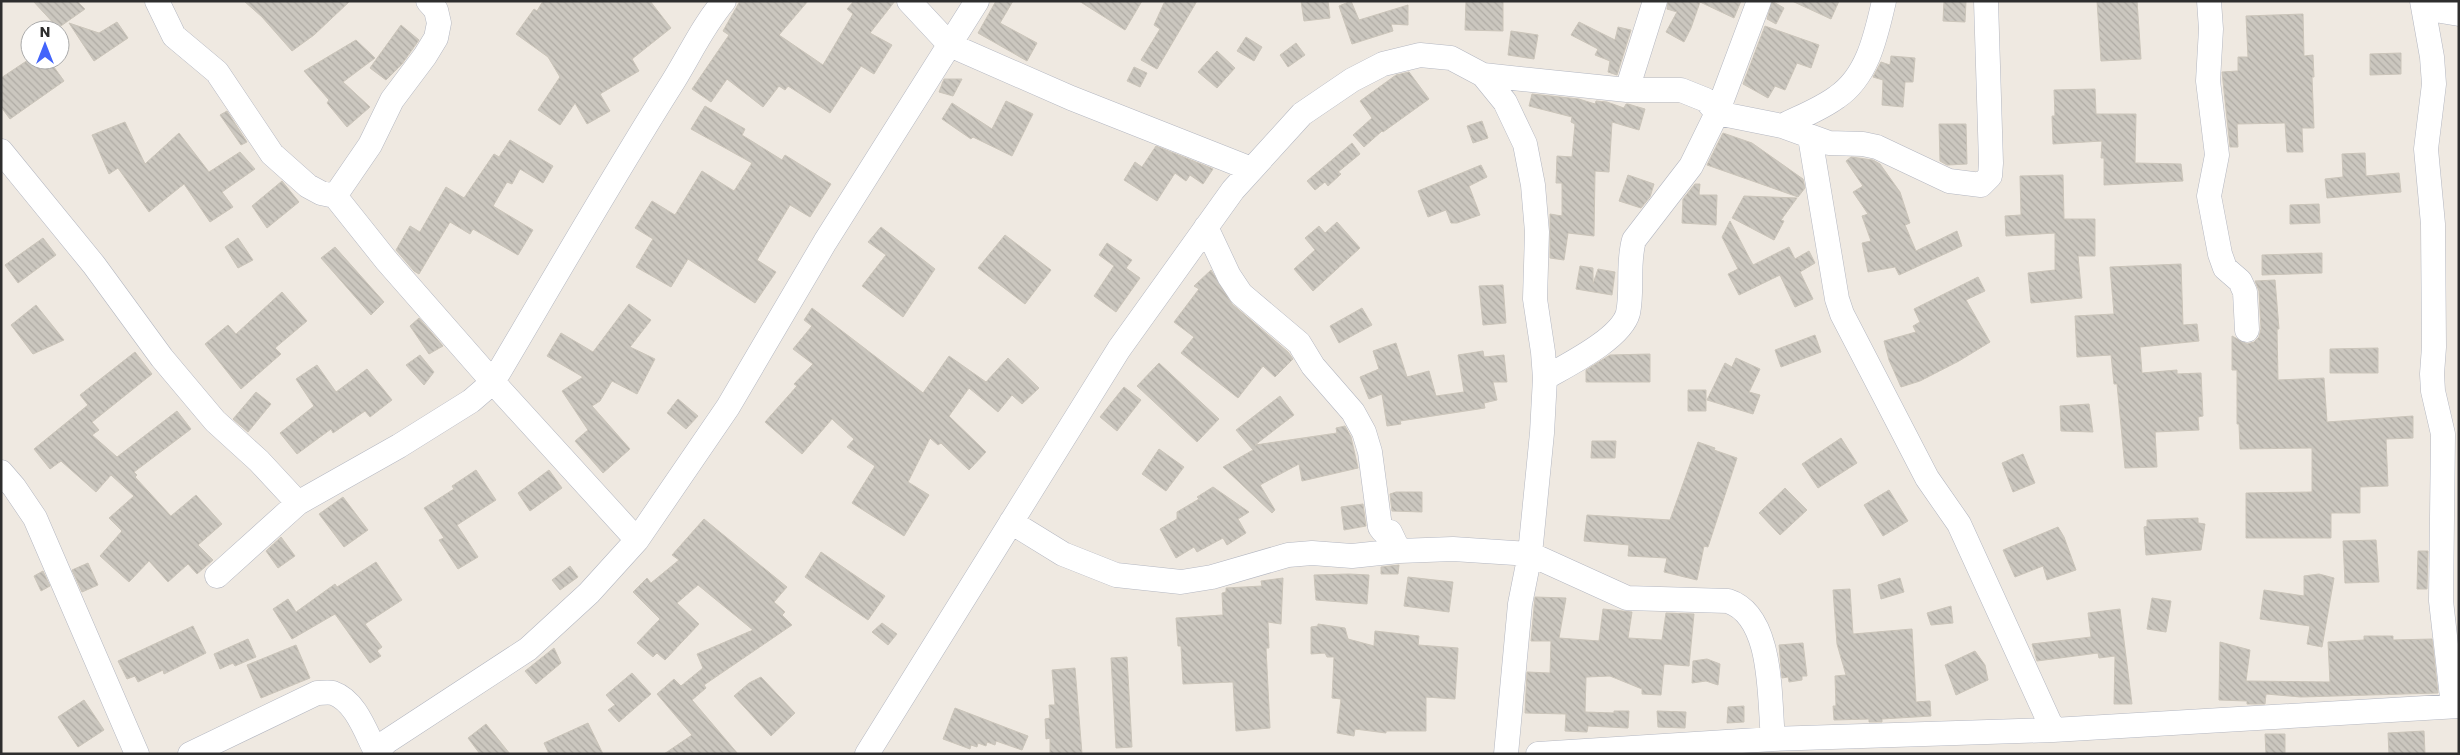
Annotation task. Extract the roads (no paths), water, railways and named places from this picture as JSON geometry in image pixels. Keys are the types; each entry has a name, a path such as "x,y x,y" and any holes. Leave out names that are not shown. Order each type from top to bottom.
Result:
{"street":[{"path":"157,1 174,36 217,72 272,154 308,186 321,193 336,196 386,260 493,382 637,540"},
{"path":"336,196 370,145 392,100 436,38 439,23 436,10 428,1"},
{"path":"217,576 298,502 407,441 472,401 493,382 640,134 671,86 697,37 724,1"},
{"path":"909,1 950,45 1071,98 1251,169"},
{"path":"190,754 317,693 332,693 344,700 356,714 376,753 386,742 528,649 589,593 637,540 728,407 821,249 977,1"},
{"path":"1626,90 1655,1"},
{"path":"1544,378 1585,354 1613,334 1622,324 1628,312 1631,250 1634,240 1691,166 1717,113 1758,1"},
{"path":"1782,126 1838,97 1852,82 1865,64 1875,39 1884,1"},
{"path":"867,754 1119,349 1206,227 1233,190 1302,114 1352,80 1383,64 1420,55 1451,58 1483,75 1626,90 1680,90 1706,100 1717,113 1782,126 1829,143 1863,144 1877,147 1949,181 1981,185 1990,176 1991,163 1986,1"},
{"path":"2210,1 2211,29 2208,81 2217,155 2209,196 2220,254 2226,268 2240,281 2245,292 2247,330"},
{"path":"2423,1 2441,11 2459,14"},
{"path":"1538,754 1772,739 2053,730 2456,706 2441,601 2442,434 2433,392 2433,224 2426,149 2434,84 2432,57 2423,1"},
{"path":"1483,75 1505,102 1526,144 1533,185 1537,232 1536,299 1543,352 1544,378 1542,433 1530,554 1520,604 1506,754"},
{"path":"1810,137 1837,299 1842,314 1927,478 1959,524 2053,730"},
{"path":"1,151 94,265 162,358 215,421 259,461 298,502"},
{"path":"1206,227 1229,276 1241,294 1299,343 1313,366 1353,412 1364,432 1370,452 1380,527 1383,531 1390,532 1399,551"},
{"path":"1,472 14,487 35,518 137,754"},
{"path":"1011,522 1063,554 1091,567 1116,575 1181,582 1212,577 1261,561 1288,555 1312,553 1352,556 1399,551 1454,549 1530,554 1627,598 1728,601 1737,604 1746,611 1756,626 1763,647 1772,739"}]}
